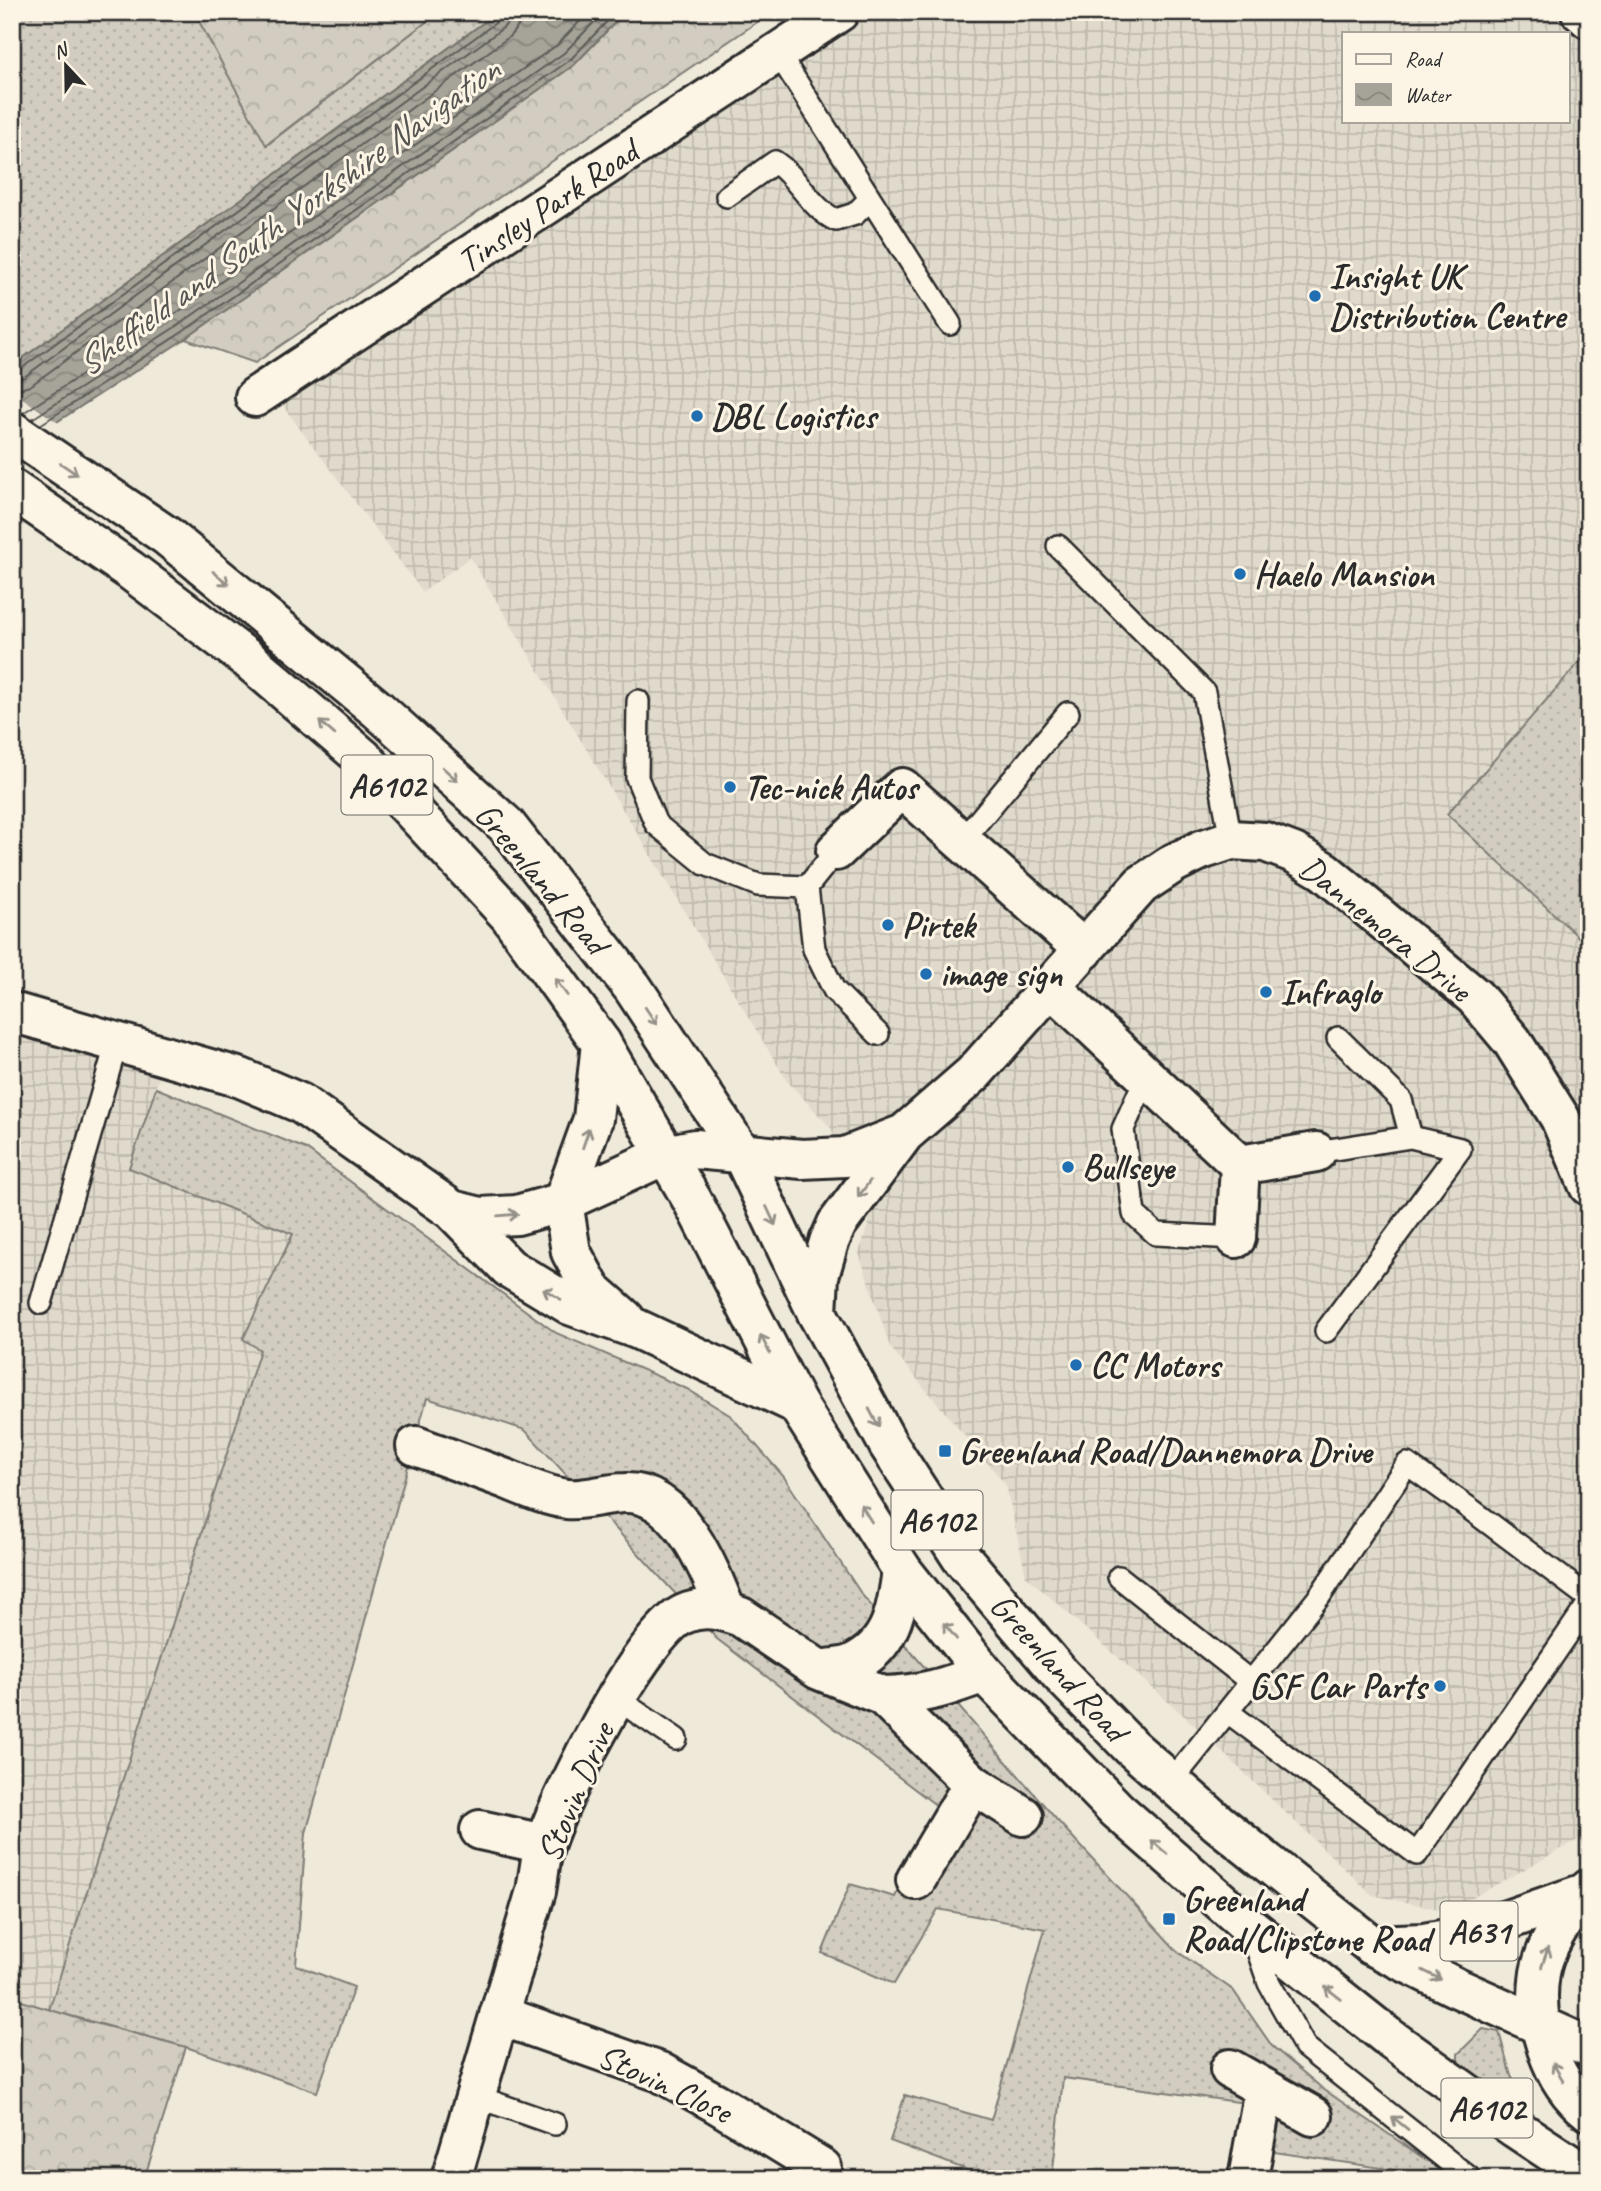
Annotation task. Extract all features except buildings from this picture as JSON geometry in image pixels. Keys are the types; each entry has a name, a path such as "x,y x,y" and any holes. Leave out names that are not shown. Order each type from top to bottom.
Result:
{"main road":[{"name":"Tinsley Park Road","path":"255,397 839,12"},
{"path":"1581,12 1589,19"},
{"name":"Greenland Road","path":"12,431 167,536 377,709 506,825 633,988 742,1154 817,1313 888,1444 961,1557 1060,1674 1131,1747 1218,1823 1371,1945 1455,1987 1589,2047"},
{"name":"Greenland Road","path":"12,489 131,570 249,660 363,758 509,915 601,1043 692,1200 797,1405 902,1570 984,1673 1117,1810 1249,1926 1387,2036 1515,2128 1589,2177"},
{"path":"836,851 902,788 1084,950"},
{"name":"Dannemora Drive","path":"817,1313 820,1276 837,1224 904,1133 973,1074 1141,885 1183,859 1231,840 1265,842 1294,853 1324,872 1475,997 1512,1041 1560,1118 1589,1186"},
{"path":"1051,987 1240,1166 1236,1238"},
{"path":"12,1012 241,1078 300,1103 452,1210 509,1268 570,1305 638,1329 797,1405"},
{"path":"601,1043 593,1119 563,1202 571,1252 591,1289 638,1329"},
{"name":"Dannemora Drive","path":"742,1154 802,1159 845,1157 904,1133"},
{"path":"452,1210 480,1216 517,1215 563,1202 665,1155 695,1149 742,1154"},
{"path":"1240,1166 1315,1152"},
{"path":"416,1446 538,1492 568,1499 627,1493 647,1496 667,1510 687,1531 714,1580 726,1611"},
{"path":"819,1670 850,1665 875,1651 890,1629 898,1603 902,1570"},
{"name":"Stovin Drive","path":"451,2179 536,1891 544,1844 585,1755 616,1698 661,1634 683,1614 704,1608 726,1611 741,1617 819,1670 883,1696 973,1784 1023,1816"},
{"name":"Stovin Drive","path":"883,1696 936,1691 984,1673"},
{"path":"916,1881 973,1784"},
{"path":"480,1830 544,1844"},
{"name":"A631","path":"1371,1945 1424,1943 1458,1937 1586,1892"},
{"name":"A631","path":"1586,1892 1554,1933 1540,1975 1541,2025 1548,2057 1574,2099 1589,2110"},
{"name":"Stovin Close","path":"499,2015 660,2072 822,2168"},
{"path":"1230,2069 1313,2116"},
{"path":"1248,2179 1264,2088"}],"lane":[{"path":"778,53 950,324"},
{"path":"727,196 775,162 790,175 817,209 836,220 855,214 870,199"},
{"path":"1058,546 1204,692 1231,840"},
{"path":"638,701 637,778 656,824 705,864 758,885 807,887"},
{"path":"962,841 1068,713"},
{"path":"836,851 807,887 814,949 834,990 878,1034"},
{"path":"1338,1038 1401,1100 1411,1137"},
{"path":"41,1303 117,1042"},
{"path":"1146,1077 1123,1129 1134,1214 1156,1234 1236,1238"},
{"path":"1315,1152 1411,1137 1460,1149 1326,1331"},
{"path":"1171,1782 1319,1597 1407,1464 1469,1508 1589,1601 1417,1854 1228,1712"},
{"path":"1119,1577 1251,1682"},
{"path":"616,1698 676,1739"},
{"path":"1249,1926 1269,1983 1305,2047 1471,2179"},
{"path":"475,2096 555,2124"}],"shaded area":[{"path":"876,12 1589,12 1589,651 1448,814 1589,947 1589,1834 1448,1911 1372,1895 1192,1723 1026,1576 1006,1485 890,1347 859,1253 869,1222 831,1128 787,1081 470,557 423,592 279,401"},
{"path":"12,986 170,1043 130,1168 294,1234 243,1338 260,1349 49,2010 12,1998"}],"green space":[{"path":"20,12 194,12 267,145 439,12 498,12 12,366 12,26"},
{"path":"194,12 439,12 266,145"},
{"path":"625,12 772,12 255,363 185,339 574,65"},
{"path":"1589,651 1589,947 1447,814"},
{"path":"156,1088 306,1149 556,1333 687,1389 731,1416 784,1477 862,1595 1056,1819 1178,1952 1233,1990 1272,2046 1323,2089 1454,2179 1274,2152 1275,2107 1063,2078 1052,2179 991,2179 890,2141 905,2095 991,2120 1045,1929 938,1909 894,1984 822,1953 850,1884 895,1897 937,1806 717,1639 525,1430 427,1398 306,1833 296,1965 354,1987 317,2092 186,2047 49,2010 260,1350 243,1339 293,1234 129,1168"},
{"path":"12,1998 186,2047 144,2179 12,2179"},
{"path":"1483,2029 1499,2032 1511,2076 1519,2090 1510,2102 1458,2061 1458,2054"}],"water":[{"name":"Sheffield and South Yorkshire Navigation","path":"498,12 625,12 574,65 185,339 12,451 12,366"}],"pier":[{"path":"12,391 60,424 12,455"}],"place":[{"name":"Insight UK Distribution Centre","path":"1315,296"},
{"name":"DBL Logistics","path":"697,416"},
{"name":"Haelo Mansion","path":"1240,574"},
{"name":"Tec-nick Autos","path":"730,787"},
{"name":"Pirtek","path":"888,925"},
{"name":"image sign","path":"926,974"},
{"name":"Infraglo","path":"1266,992"},
{"name":"Bullseye","path":"1068,1167"},
{"name":"CC Motors","path":"1076,1365"},
{"name":"Greenland Road/Dannemora Drive","path":"945,1451"},
{"name":"GSF Car Parts","path":"1440,1686"},
{"name":"Greenland Road/Clipstone Road","path":"1169,1919"}]}
